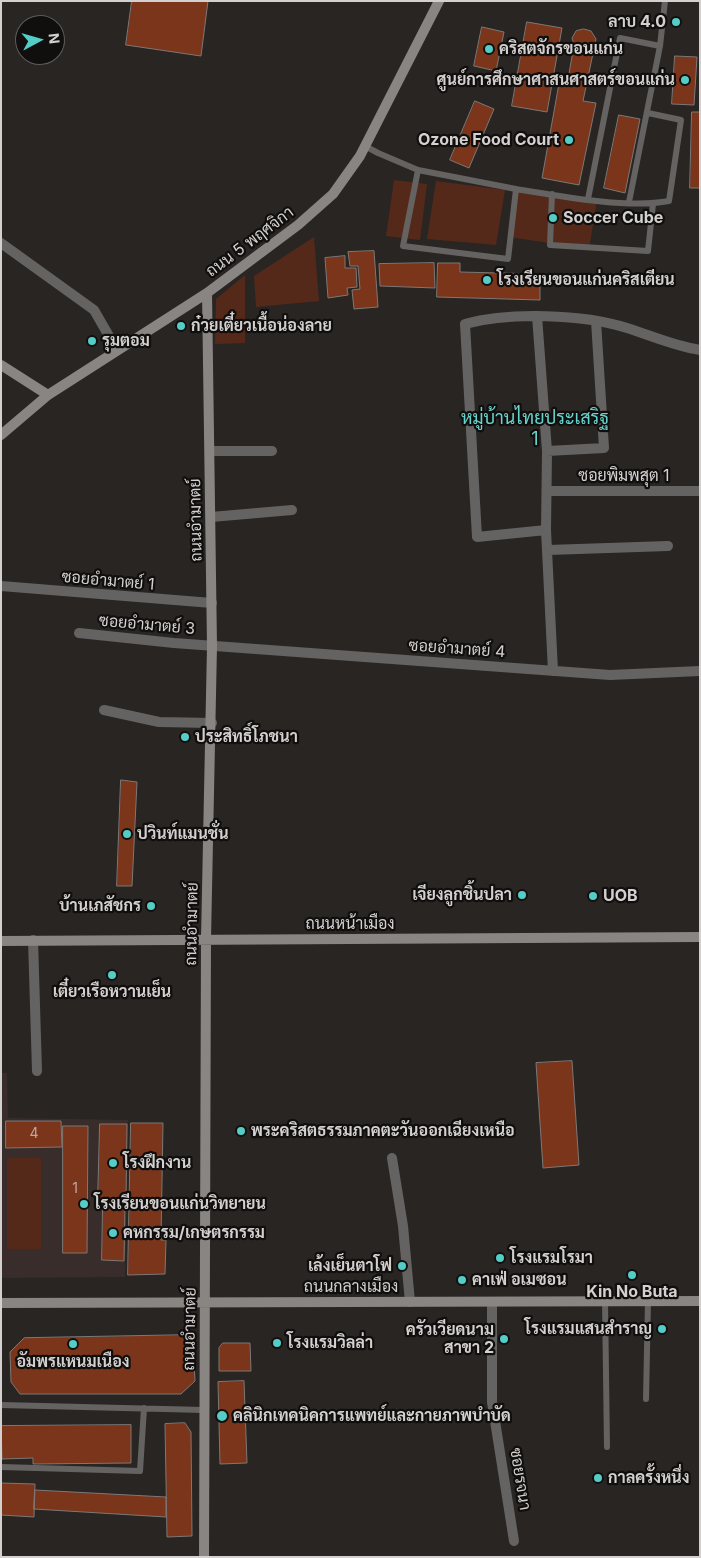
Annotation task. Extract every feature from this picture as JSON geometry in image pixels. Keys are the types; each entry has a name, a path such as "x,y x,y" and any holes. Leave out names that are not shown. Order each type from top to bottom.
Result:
{"street":[{"name":"ถนน 5 พฤศจิกา","path":"1,435 48,395 207,293 298,225 333,194 365,146 439,1"},
{"path":"1,243 94,310 117,350"},
{"name":"ถนนอำมาตย์","path":"204,1557 206,939 212,723 207,293"},
{"path":"537,316 547,451 548,491 546,530 553,671"},
{"path":"546,530 477,537 465,324 485,318 537,316 596,321 626,328 675,346 700,350"},
{"path":"547,451 604,448 596,321"},
{"path":"1,365 48,395"},
{"path":"210,451 272,451"},
{"name":"ซอยพิมพสุต 1","path":"548,491 700,491"},
{"path":"211,517 292,510"},
{"path":"548,550 668,546"},
{"name":"ซอยอำมาตย์ 1","path":"1,586 212,603"},
{"name":"ซอยอำมาตย์ 3","path":"79,634 212,646"},
{"name":"ซอยอำมาตย์ 4","path":"212,646 610,675 700,671"},
{"path":"104,710 159,722 212,723"},
{"name":"ถนนหน้าเมือง","path":"1,941 700,937"},
{"path":"33,940 37,1071"},
{"path":"392,1158 403,1226 410,1302"},
{"name":"ถนนกลางเมือง","path":"1,1302 700,1301"},
{"name":"ซอยรจนา","path":"492,1302 492,1402 514,1541"}],"lane":[{"path":"629,202 660,46 665,1"},
{"path":"588,199 620,38 660,46"},
{"path":"365,146 418,170 552,194 653,204 669,201 681,120 648,113"},
{"path":"418,170 403,246 508,259 516,188"},
{"path":"552,194 550,246 648,251 653,204"},
{"path":"646,1399 648,1301"},
{"path":"605,1302 607,1447"},
{"path":"1,1405 204,1410"},
{"path":"1,1467 140,1471 144,1408"}],"shaded area":[{"path":"394,180 427,184 420,240 386,236"},
{"path":"436,181 505,190 496,245 427,239"},
{"name":"Soccer Cube","path":"517,189 597,200 589,249 509,237"},
{"path":"314,237 319,301 256,307 254,276"},
{"path":"245,275 245,343 215,344 216,299"},
{"name":"โรงเรียนขอนแก่นวิทยายน","path":"1,1073 7,1073 8,1118 128,1120 125,1277 1,1278"},
{"path":"7,1158 41,1158 41,1249 7,1249"}],"building":[{"path":"132,1 208,1 201,56 126,45"},
{"path":"527,22 562,28 547,112 512,106"},
{"name":"คริสตจักรขอนแก่น","path":"482,27 504,32 496,71 474,66"},
{"path":"584,29 591,31 596,39 583,101 596,103 579,185 542,178 560,78 568,79 574,45 572,38 576,31"},
{"name":"ศูนย์การศึกษาศาสนศาสตร์ขอนแก่น","path":"675,56 697,57 694,105 672,104"},
{"path":"475,101 494,109 469,168 450,160"},
{"path":"692,112 700,112 700,188 690,188"},
{"path":"619,115 640,119 625,193 604,188"},
{"path":"374,251 378,307 354,309 352,290 360,289 358,266 350,266 348,252"},
{"path":"345,256 345,268 356,268 357,287 347,288 348,295 328,298 325,258"},
{"path":"434,263 435,288 380,286 379,264"},
{"path":"438,263 460,263 460,272 540,274 540,300 437,297"},
{"name":"ปวินท์แมนชั่น","path":"121,780 137,782 132,886 117,886"},
{"path":"572,1061 579,1165 543,1168 536,1063"},
{"path":"6,1121 61,1121 62,1147 6,1148"},
{"path":"131,1123 163,1123 161,1240 166,1240 165,1274 128,1275"},
{"name":"โรงฝึกงาน","path":"100,1124 127,1124 126,1202 98,1202"},
{"path":"63,1126 88,1126 87,1253 63,1253"},
{"name":"คหกรรม/เกษตรกรรม","path":"103,1206 125,1206 124,1261 102,1260"},
{"path":"185,1335 193,1344 195,1381 181,1394 20,1394 11,1382 10,1352 24,1338"},
{"path":"223,1343 250,1343 251,1371 219,1371 219,1348"},
{"path":"244,1381 247,1463 220,1464 218,1382"},
{"path":"185,1423 191,1432 192,1536 167,1537 165,1424"},
{"path":"131,1425 131,1463 33,1464 33,1458 2,1459 1,1426"},
{"path":"1,1483 35,1484 34,1517 1,1515"},
{"path":"35,1490 166,1497 166,1517 34,1509"}],"place":[{"name":"ลาบ 4.0","path":"676,22"},
{"name":"คริสตจักรขอนแก่น","path":"489,49"},
{"name":"ศูนย์การศึกษาศาสนศาสตร์ขอนแก่น","path":"685,80"},
{"name":"Ozone Food Court","path":"569,140"},
{"name":"Soccer Cube","path":"553,218"},
{"name":"โรงเรียนขอนแก่นคริสเตียน","path":"487,280"},
{"name":"ก๋วยเตี๋ยวเนื้อน่องลาย","path":"181,326"},
{"name":"รุมตอม","path":"92,341"},
{"name":"ประสิทธิ์โภชนา","path":"185,737"},
{"name":"ปวินท์แมนชั่น","path":"127,834"},
{"name":"เจียงลูกชิ้นปลา","path":"522,895"},
{"name":"UOB","path":"593,896"},
{"name":"บ้านเภสัชกร","path":"151,906"},
{"name":"เตี๋ยวเรือหวานเย็น","path":"112,975"},
{"name":"พระคริสตธรรมภาคตะวันออกเฉียงเหนือ","path":"241,1131"},
{"name":"โรงฝึกงาน","path":"113,1163"},
{"name":"โรงเรียนขอนแก่นวิทยายน","path":"84,1204"},
{"name":"คหกรรม/เกษตรกรรม","path":"113,1233"},
{"name":"โรงแรมโรมา","path":"500,1258"},
{"name":"เล้งเย็นตาโฟ","path":"402,1266"},
{"name":"Kin No Buta","path":"632,1275"},
{"name":"คาเฟ่ อเมซอน","path":"462,1280"},
{"name":"โรงแรมแสนสำราญ","path":"662,1329"},
{"name":"ครัวเวียดนาม สาขา 2","path":"504,1339"},
{"name":"โรงแรมวิลล่า","path":"277,1343"},
{"name":"อัมพรแหนมเนือง","path":"73,1344"},
{"name":"คลินิกเทคนิคการแพทย์และกายภาพบำบัด","path":"222,1416"},
{"name":"กาลครั้งหนึ่ง","path":"598,1478"}],"district":[{"name":"หมู่บ้านไทยประเสริฐ 1","path":"535,429"}]}
